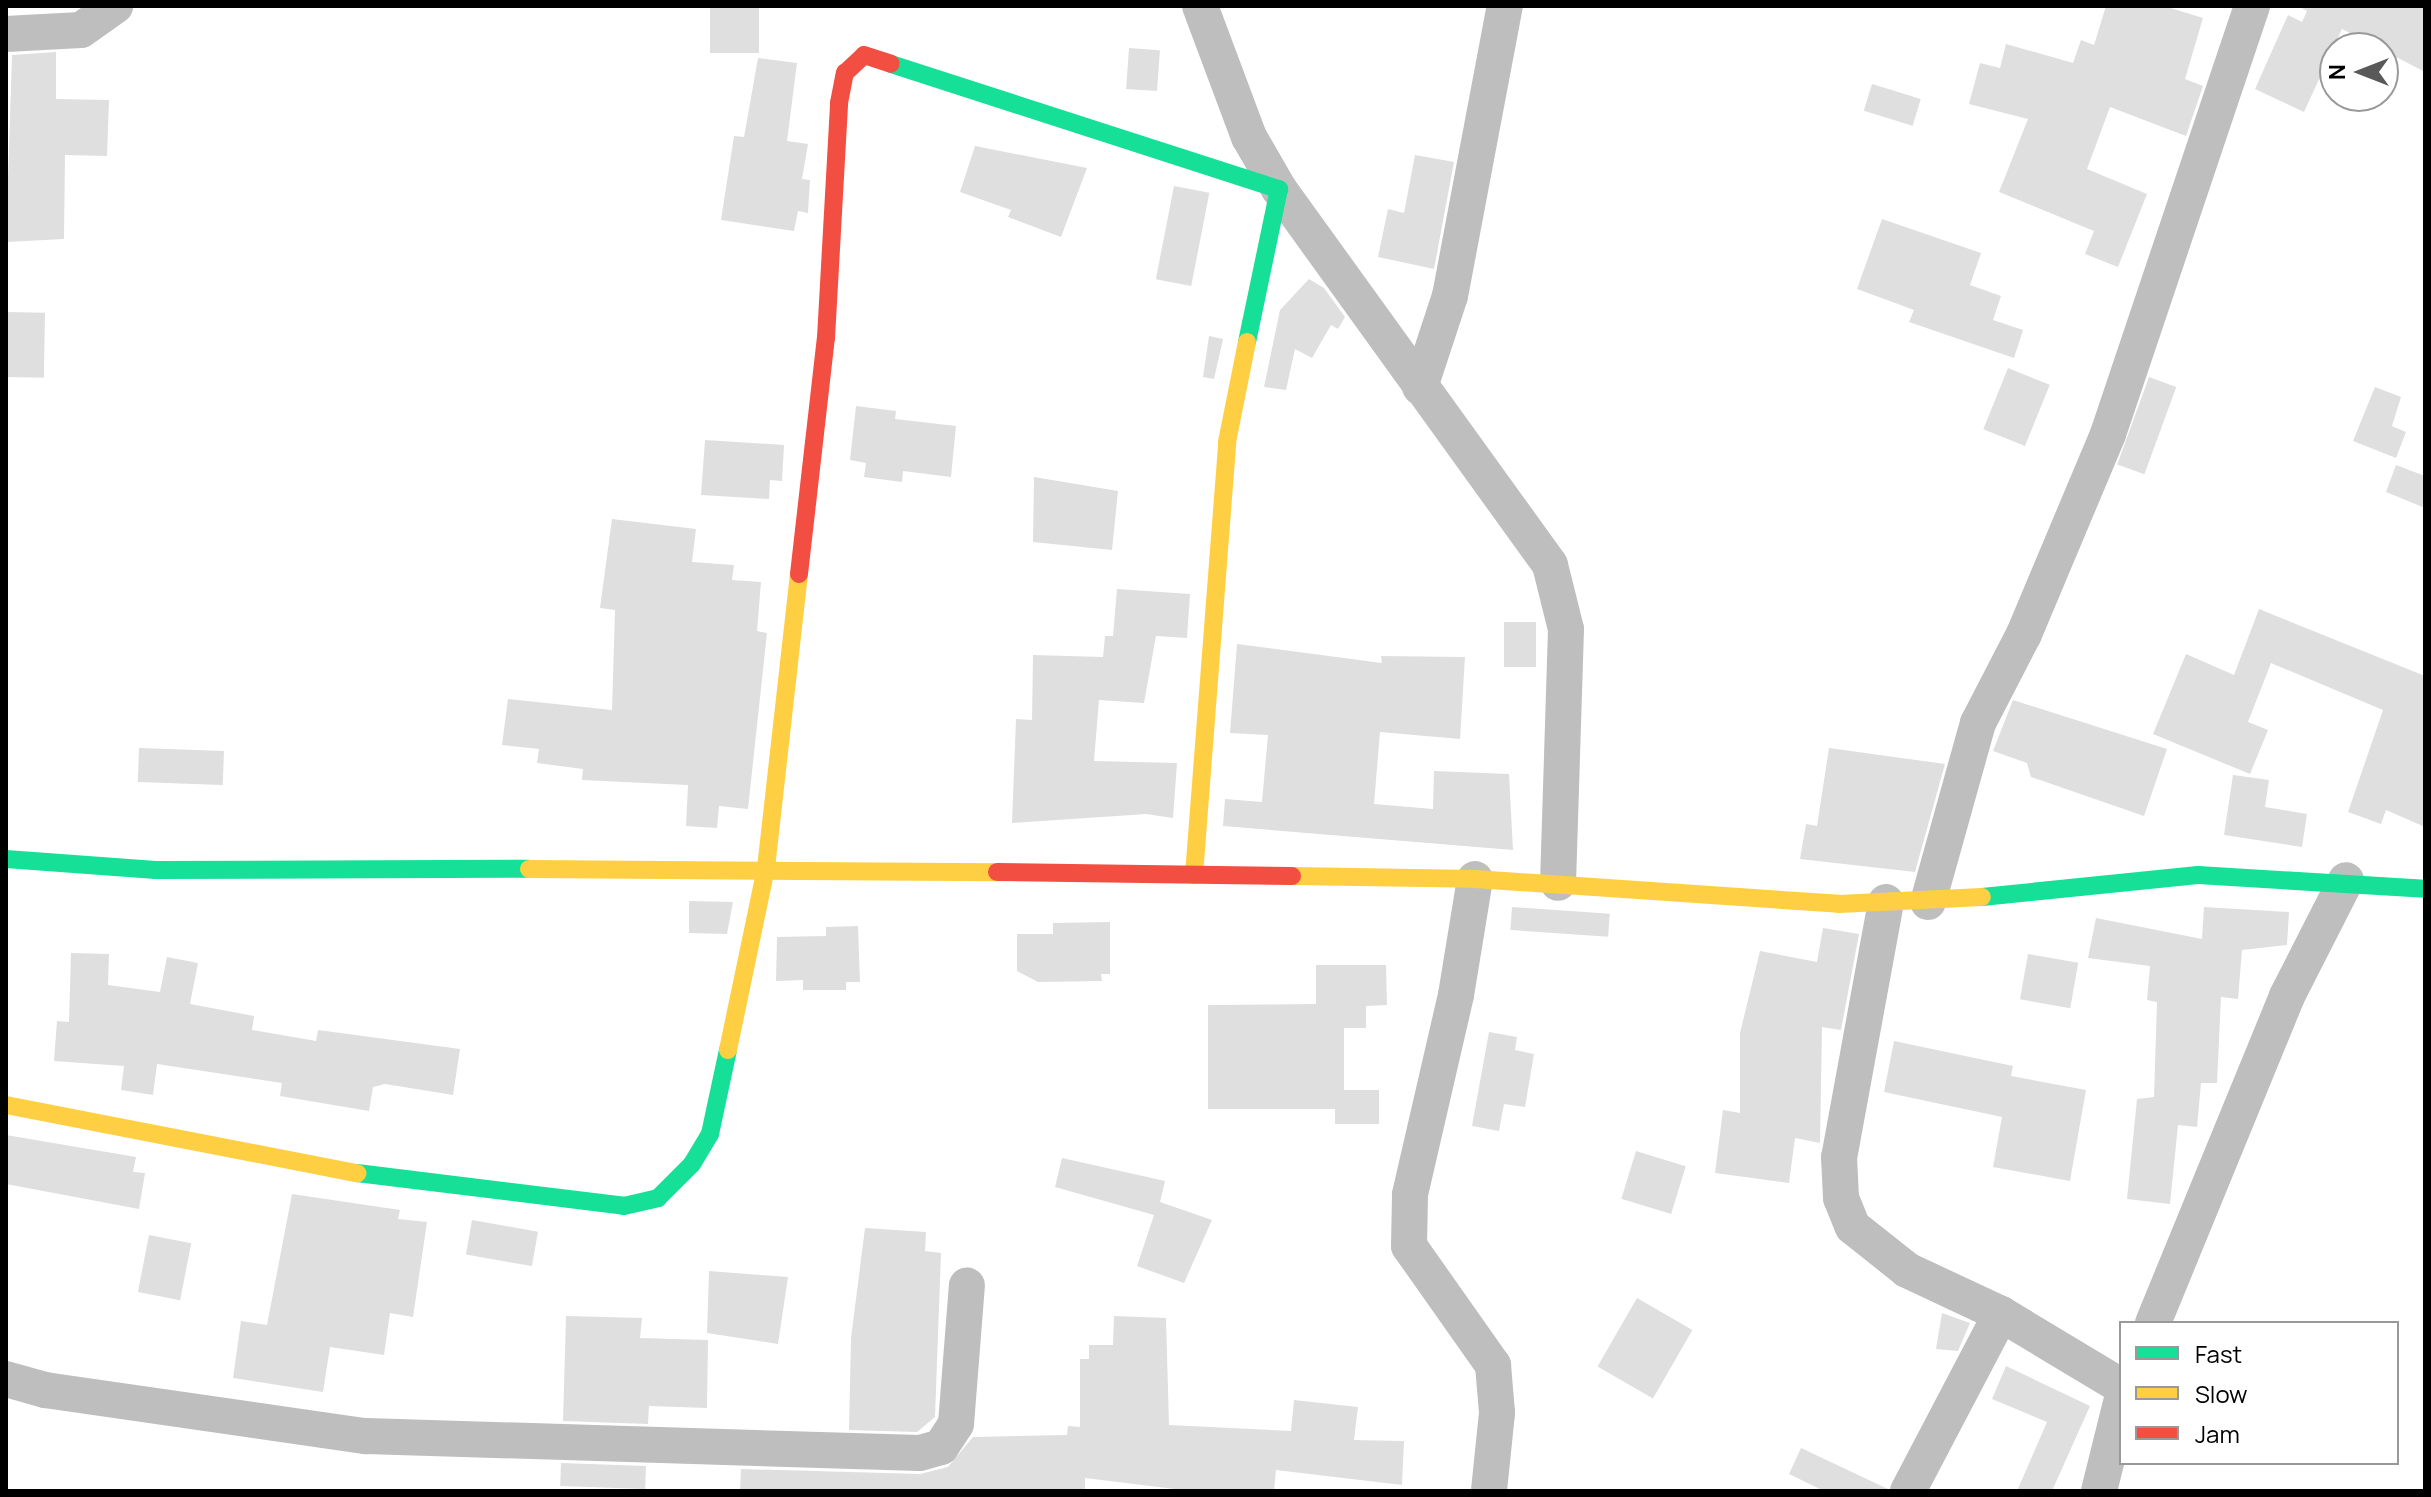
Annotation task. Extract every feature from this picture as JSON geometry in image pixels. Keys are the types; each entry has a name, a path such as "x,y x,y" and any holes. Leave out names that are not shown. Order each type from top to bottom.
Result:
{"street":[{"path":"6,34 81,30 115,6"},
{"path":"1200,6 1249,137 1279,189 1550,565 1566,629 1558,883"},
{"path":"1420,387 1450,296 1505,6"},
{"path":"1928,902 1978,723 2024,634 2108,434 2252,6"},
{"path":"6,1105 319,1168 624,1206 658,1198 692,1164 710,1134 766,868 826,338 845,73 864,55 934,73 1279,189"},
{"path":"1194,875 1227,442 1279,189"},
{"path":"6,859 156,870 766,868 1475,879 1886,902 1928,902 2198,875 2346,880 2425,889"},
{"path":"1475,879 1456,995 1410,1195 1409,1246 1493,1365 1497,1413 1489,1491"},
{"path":"2154,1321 2287,996 2346,880"},
{"path":"1886,902 1839,1157 1841,1198 1853,1227 1907,1270 2001,1314 2119,1385"},
{"path":"6,1379 45,1390 366,1436 920,1453 941,1447 956,1424 967,1285"},
{"path":"1908,1491 2001,1314"},
{"path":"2099,1491 2119,1411"}],"building":[{"path":"710,6 759,6 759,53 710,53"},
{"path":"2106,6 2164,6 2203,18 2185,79 2203,86 2186,136 2110,107 2087,169 2147,194 2118,267 2085,254 2094,231 1999,192 2028,119 1969,104 1980,63 2000,68 2006,44 2073,63 2081,40 2094,45"},
{"path":"2298,6 2425,6 2425,72 2399,59 2399,32 2348,32 2342,29 2341,32 2319,32 2319,79 2304,112 2255,89 2288,15 2302,22 2307,11"},
{"path":"1129,48 1160,50 1157,91 1126,89"},
{"path":"56,52 56,99 109,100 107,156 65,155 64,239 6,242 12,55"},
{"path":"758,58 797,63 787,141 808,144 802,179 810,180 808,213 798,211 794,231 721,220 734,136 744,137"},
{"path":"1872,84 1921,99 1913,126 1864,111"},
{"path":"975,146 1087,168 1061,237 1008,217 1011,210 960,192"},
{"path":"1415,155 1454,162 1434,269 1378,257 1388,209 1404,213"},
{"path":"1174,186 1209,193 1191,286 1156,279"},
{"path":"1882,219 1981,253 1970,285 2001,296 1993,320 2023,330 2014,358 1909,322 1914,310 1857,289"},
{"path":"1309,279 1324,288 1345,317 1338,329 1331,325 1312,358 1295,349 1286,390 1264,387 1280,310"},
{"path":"6,312 45,313 44,378 6,377"},
{"path":"1209,336 1223,339 1214,379 1203,377"},
{"path":"2008,368 2050,385 2025,446 1983,429"},
{"path":"2149,377 2176,387 2144,474 2117,464"},
{"path":"2375,387 2401,397 2392,426 2406,432 2396,458 2353,441"},
{"path":"856,406 896,411 895,419 956,426 951,477 903,471 902,482 864,477 866,463 850,460"},
{"path":"705,440 784,445 782,481 770,480 769,499 701,495"},
{"path":"2396,465 2425,476 2425,508 2386,492"},
{"path":"1034,477 1118,491 1112,550 1033,542"},
{"path":"612,519 696,529 692,562 734,565 732,580 761,582 757,631 767,633 748,809 719,806 717,828 686,826 688,785 582,780 583,769 537,763 539,749 502,745 508,699 612,710 615,610 600,608"},
{"path":"1117,589 1190,594 1187,638 1156,636 1144,703 1099,700 1094,761 1177,763 1173,818 1146,814 1012,823 1016,719 1032,720 1033,655 1103,657 1105,636 1113,636"},
{"path":"2259,609 2425,676 2425,827 2386,810 2381,824 2348,812 2383,710 2271,663 2248,722 2268,730 2250,774 2153,734 2186,654 2234,675"},
{"path":"1504,622 1536,622 1536,667 1504,667"},
{"path":"1237,644 1382,663 1381,656 1465,657 1460,739 1380,732 1374,804 1433,809 1434,771 1509,774 1513,850 1223,826 1225,799 1262,802 1268,735 1230,733"},
{"path":"2013,700 2167,749 2144,816 2031,777 2027,763 1993,751"},
{"path":"139,748 224,751 223,785 138,782"},
{"path":"1829,748 1945,764 1915,872 1800,859 1806,824 1817,826"},
{"path":"2233,775 2269,780 2265,807 2307,814 2302,847 2224,835"},
{"path":"689,901 733,902 727,934 689,933"},
{"path":"1512,907 1610,914 1608,937 1510,930"},
{"path":"2204,907 2289,912 2287,945 2242,950 2238,999 2221,997 2217,1083 2201,1083 2197,1127 2178,1125 2170,1204 2127,1199 2137,1099 2154,1097 2157,1002 2147,1000 2150,966 2088,958 2096,918 2202,939"},
{"path":"1110,922 1110,974 1101,974 1102,981 1038,982 1017,971 1017,934 1053,934 1053,923"},
{"path":"858,926 860,982 846,982 846,990 803,990 803,980 776,981 777,937 826,936 826,927"},
{"path":"1823,928 1859,934 1841,1030 1822,1027 1820,1143 1795,1138 1789,1183 1715,1173 1723,1110 1740,1113 1740,1033 1760,951 1817,962"},
{"path":"71,953 109,954 108,985 160,992 167,957 198,963 190,1004 254,1016 252,1030 316,1041 318,1030 460,1049 453,1095 385,1084 373,1087 369,1111 280,1096 282,1083 157,1064 153,1095 121,1090 124,1066 54,1061 57,1021 69,1022"},
{"path":"2028,954 2078,963 2070,1008 2020,999"},
{"path":"1316,965 1386,965 1387,1005 1366,1006 1366,1028 1344,1028 1344,1090 1379,1090 1379,1124 1335,1124 1335,1109 1208,1109 1208,1005 1316,1004"},
{"path":"1489,1032 1517,1037 1515,1050 1534,1054 1525,1107 1504,1104 1499,1131 1472,1126"},
{"path":"1894,1041 2013,1066 2011,1076 2086,1090 2070,1181 1993,1167 2002,1117 1884,1092"},
{"path":"6,1135 136,1157 133,1172 145,1173 139,1209 6,1184"},
{"path":"1636,1151 1686,1166 1671,1214 1621,1199"},
{"path":"1062,1158 1165,1181 1160,1202 1212,1220 1184,1283 1137,1266 1154,1215 1055,1187"},
{"path":"292,1194 400,1210 398,1219 427,1222 413,1317 390,1313 384,1355 330,1347 323,1392 233,1378 241,1321 267,1325"},
{"path":"472,1220 538,1232 532,1266 466,1254"},
{"path":"865,1228 926,1232 925,1251 941,1253 935,1417 917,1432 849,1430 851,1338"},
{"path":"149,1235 191,1243 180,1300 138,1292"},
{"path":"709,1271 788,1277 778,1344 707,1333"},
{"path":"1637,1298 1692,1330 1653,1398 1598,1366"},
{"path":"1942,1313 1970,1323 1958,1351 1936,1349"},
{"path":"566,1316 642,1318 640,1338 708,1340 707,1408 649,1406 648,1424 563,1421"},
{"path":"1114,1316 1166,1318 1169,1425 1291,1431 1294,1400 1358,1407 1354,1440 1404,1441 1402,1485 1276,1470 1274,1491 1191,1491 1085,1478 1085,1491 740,1491 741,1469 920,1474 948,1467 973,1437 1067,1435 1068,1426 1080,1427 1080,1359 1089,1359 1089,1345 1113,1345"},
{"path":"2006,1366 2090,1406 2052,1491 2017,1491 2047,1422 1992,1399"},
{"path":"1801,1448 1888,1489 1824,1491 1789,1474"},
{"path":"561,1463 646,1466 645,1489 560,1486"}],"traffic: fast":[{"path":"891,64 1279,189 1247,342"},
{"path":"6,859 156,870 529,869"},
{"path":"1982,897 2198,875 2425,889"},
{"path":"357,1173 624,1206 658,1198 692,1164 710,1134 728,1050"}],"traffic: slow":[{"path":"1194,875 1227,442 1247,342"},
{"path":"728,1050 766,868 799,574"},
{"path":"529,869 997,872"},
{"path":"1292,876 1475,879 1839,904 1982,897"},
{"path":"6,1105 357,1173"}],"traffic: jam":[{"path":"799,574 826,338 839,103 845,73 864,55 891,64"},
{"path":"997,872 1292,876"}]}
